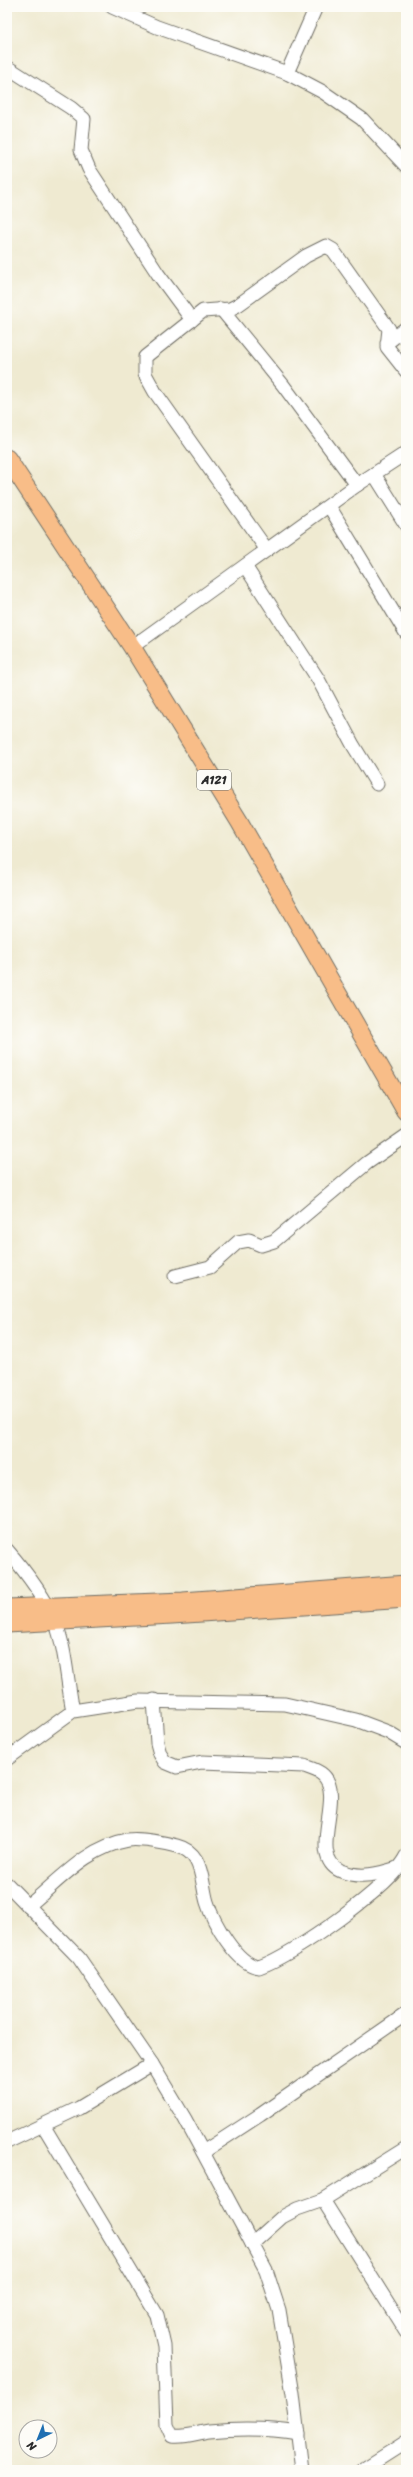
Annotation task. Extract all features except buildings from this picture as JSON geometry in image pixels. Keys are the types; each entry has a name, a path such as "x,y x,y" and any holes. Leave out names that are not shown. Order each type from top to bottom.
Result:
{"main road":[{"name":"A121","path":"7,458 132,647 286,899 406,1112"},
{"path":"7,1608 46,1605 183,1601 406,1584"},
{"path":"7,1624 172,1615 406,1599"}],"street":[{"path":"112,7 157,27 287,73 323,92 362,119 406,166"},
{"path":"287,73 316,7"},
{"path":"7,67 71,108 84,119 81,150 89,169 158,274 192,320"},
{"path":"267,550 155,392 145,374 145,357 202,311 238,305 306,256 326,246 334,250 390,329 387,343 392,354 406,371"},
{"path":"221,309 283,385 357,485"},
{"path":"387,343 406,328"},
{"path":"132,647 357,485 406,453"},
{"path":"374,474 406,525"},
{"path":"329,506 406,633"},
{"path":"245,566 318,679 353,745 377,784"},
{"path":"175,1276 210,1267 238,1242 249,1240 261,1245 274,1241 367,1163 406,1136"},
{"path":"7,1550 29,1576 54,1621 61,1641 73,1711"},
{"path":"154,1700 157,1743 160,1754 165,1762 177,1767 202,1762 304,1766 316,1770 324,1775 328,1783 329,1810 326,1842 327,1855 331,1864 338,1870 358,1876 372,1876 398,1868"},
{"path":"7,1759 73,1711 105,1705 154,1700 285,1704 356,1720 388,1732 406,1743"},
{"path":"28,1906 82,1860 119,1843 129,1840 177,1846 184,1848 196,1861 208,1904 232,1949 246,1963 259,1967 292,1950 334,1922 375,1891 398,1868 406,1856"},
{"path":"7,1884 93,1977 152,2064 203,2152 266,2270 279,2310 298,2433 302,2470"},
{"path":"203,2152 260,2116 406,2014"},
{"path":"7,2142 79,2108 152,2064"},
{"path":"43,2125 157,2315 164,2346 167,2425 172,2436 179,2437 208,2431 247,2429 274,2429 298,2433"},
{"path":"252,2244 282,2217 297,2209 323,2200 406,2148"},
{"path":"323,2200 406,2332"},
{"path":"362,2470 406,2442"}]}
